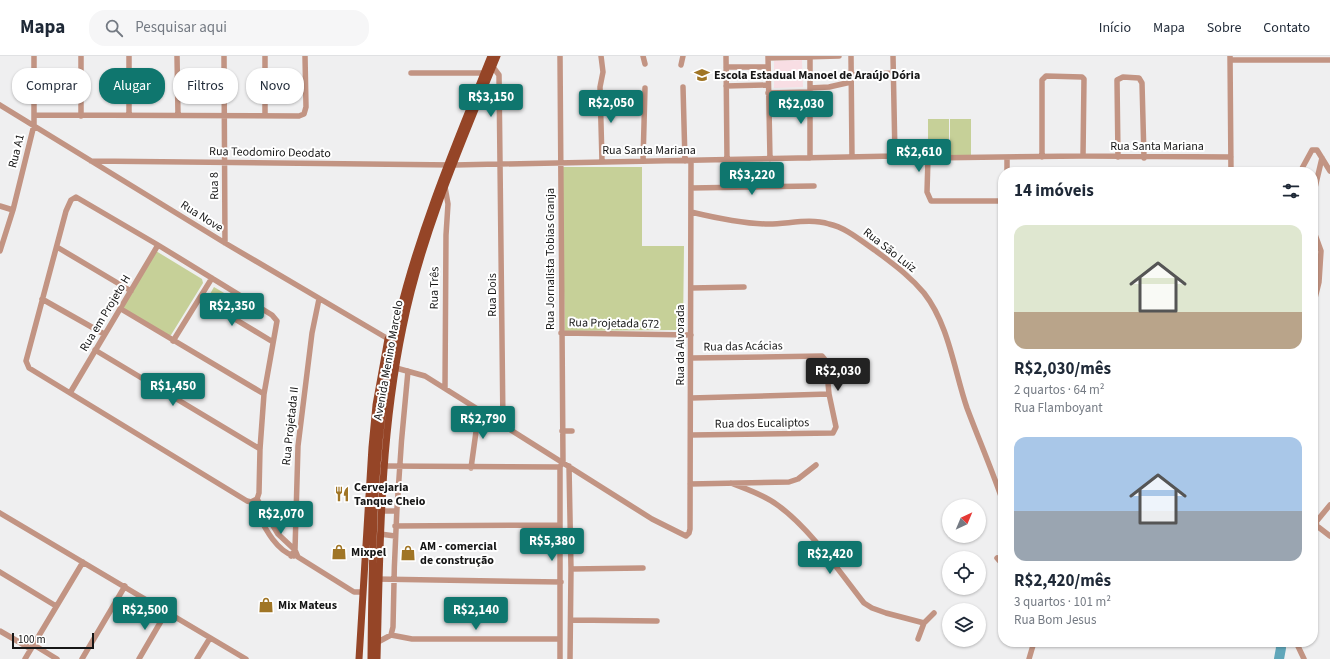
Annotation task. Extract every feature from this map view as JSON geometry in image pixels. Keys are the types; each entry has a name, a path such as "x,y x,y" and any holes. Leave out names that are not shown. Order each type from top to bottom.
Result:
{"main road":[{"name":"Avenida Menino Marcelo","path":"377,659 378,642 375,581 376,466 391,340 415,257 491,56"},
{"name":"Avenida Menino Marcelo","path":"370,659 372,606 380,534 385,435 403,326 427,238 451,165 497,56"},
{"path":"358,659 370,475 378,398 391,340"},
{"path":"378,398 386,387"},
{"path":"363,592 375,581"},
{"path":"360,633 372,606"}],"street":[{"name":"Rua A1","path":"0,251 34,125 34,56"},
{"path":"81,56 81,116"},
{"path":"129,56 129,115"},
{"path":"177,56 178,115"},
{"name":"Rua 8","path":"224,56 225,243"},
{"path":"265,56 265,115"},
{"path":"35,115 298,116 304,114 306,107 305,56"},
{"name":"Rua Jornalista Tobias Granja","path":"560,56 562,432 560,659"},
{"path":"601,56 603,72 600,87 602,161"},
{"path":"643,56 645,64"},
{"path":"680,65 683,56"},
{"path":"726,56 727,160"},
{"path":"770,159 768,57 839,56"},
{"path":"852,56 852,157"},
{"path":"893,56 895,156"},
{"path":"810,57 810,158"},
{"path":"1231,167 1230,58 1330,60"},
{"name":"Rua Dois","path":"493,67 500,75 503,426"},
{"path":"726,67 768,67"},
{"path":"411,73 484,73"},
{"path":"768,94 829,87 851,78 894,73"},
{"path":"1042,157 1042,80 1046,76 1082,77 1084,82 1083,156"},
{"path":"1118,157 1117,80 1123,77 1139,78 1142,83 1144,158"},
{"path":"726,86 768,85"},
{"name":"Rua da Alvorada","path":"652,519 683,536 688,534 690,529 691,188 683,87"},
{"path":"643,161 645,88"},
{"name":"Rua Nove","path":"0,105 318,299 391,340"},
{"path":"1302,167 1310,152 1312,150 1317,150 1330,170"},
{"name":"Rua Santa Mariana","path":"451,165 895,156 928,158 1083,156 1144,158 1231,157"},
{"path":"1006,157 1006,167"},
{"path":"928,158 927,192 931,202 998,202"},
{"path":"1318,175 1322,158"},
{"name":"Rua Teodomiro Deodato","path":"91,161 451,165"},
{"path":"691,188 814,186"},
{"name":"Rua Três","path":"445,187 448,204 446,235 445,388"},
{"path":"76,197 158,245 275,318 276,325 264,394 260,449 259,493 254,501 247,501 33,372 29,368 26,361 66,211 71,200 76,197"},
{"path":"0,206 12,210"},
{"name":"Rua São Luiz","path":"691,212 713,217 768,224 805,221 827,223 846,230 914,282 933,307 944,332 967,407 998,489"},
{"path":"1318,243 1321,251 1318,286"},
{"name":"Rua em Projeto H","path":"70,393 94,350 121,309 158,245"},
{"path":"57,247 131,291"},
{"path":"173,341 212,278"},
{"path":"691,288 744,288"},
{"path":"200,298 273,342"},
{"path":"42,299 104,334"},
{"name":"Rua Projetada II","path":"295,550 298,446 312,333 318,299"},
{"path":"121,309 264,394"},
{"name":"Rua Projetada 672","path":"561,333 691,335"},
{"path":"94,350 260,449"},
{"name":"Rua das Acácias","path":"691,358 820,355 826,361 829,394"},
{"path":"396,368 420,374 445,388 562,465"},
{"path":"378,642 383,641 391,635 393,627 398,467 408,371"},
{"path":"691,398 829,394"},
{"name":"Rua dos Eucaliptos","path":"691,435 833,433 836,427 829,394"},
{"path":"470,468 479,410"},
{"path":"562,432 572,431"},
{"path":"690,484 789,482 798,479 816,465"},
{"path":"383,466 470,468 569,466 652,519 654,512"},
{"path":"569,466 571,569 570,659"},
{"path":"731,483 764,496 784,511 809,536 864,603 872,608 886,613 924,623"},
{"path":"254,501 283,540 295,550 295,556"},
{"path":"254,501 272,538 279,546 354,592 363,592"},
{"path":"1318,520 1330,505"},
{"path":"381,511 396,511"},
{"path":"0,513 246,659"},
{"path":"395,526 560,525"},
{"path":"1318,527 1330,536"},
{"path":"380,534 395,536"},
{"path":"279,546 283,540"},
{"path":"25,659 83,562"},
{"path":"571,569 643,568"},
{"path":"0,572 56,606"},
{"path":"375,581 561,582"},
{"path":"82,659 125,586"},
{"path":"561,590 571,590"},
{"path":"139,659 167,611"},
{"path":"918,639 924,623 934,613"},
{"path":"571,620 657,621"},
{"path":"0,631 57,659"},
{"path":"391,635 420,639 560,639"},
{"path":"197,659 210,638"},
{"path":"1029,659 1033,647"},
{"path":"1298,647 1304,659"}],"shaded area":[{"path":"802,60 803,87 774,88 774,61"}],"green space":[{"path":"928,119 949,119 949,157 928,157"},
{"path":"950,119 971,119 971,157 950,157"},
{"path":"561,167 642,167 642,246 684,246 683,330 565,331"},
{"path":"156,251 202,279 203,283 171,335 166,336 123,311 122,305"},
{"path":"214,287 236,300 229,312 207,299"}],"waterway":[{"path":"1279,659 1281,647"}],"place":[{"name":"Escola Estadual Manoel de Araújo Dória","path":"702,75"},
{"name":"Cervejaria Tanque Cheio","path":"342,494"},
{"name":"Mixpel","path":"339,552"},
{"name":"AM - comercial de construção","path":"408,553"},
{"name":"Mix Mateus","path":"266,605"}]}
